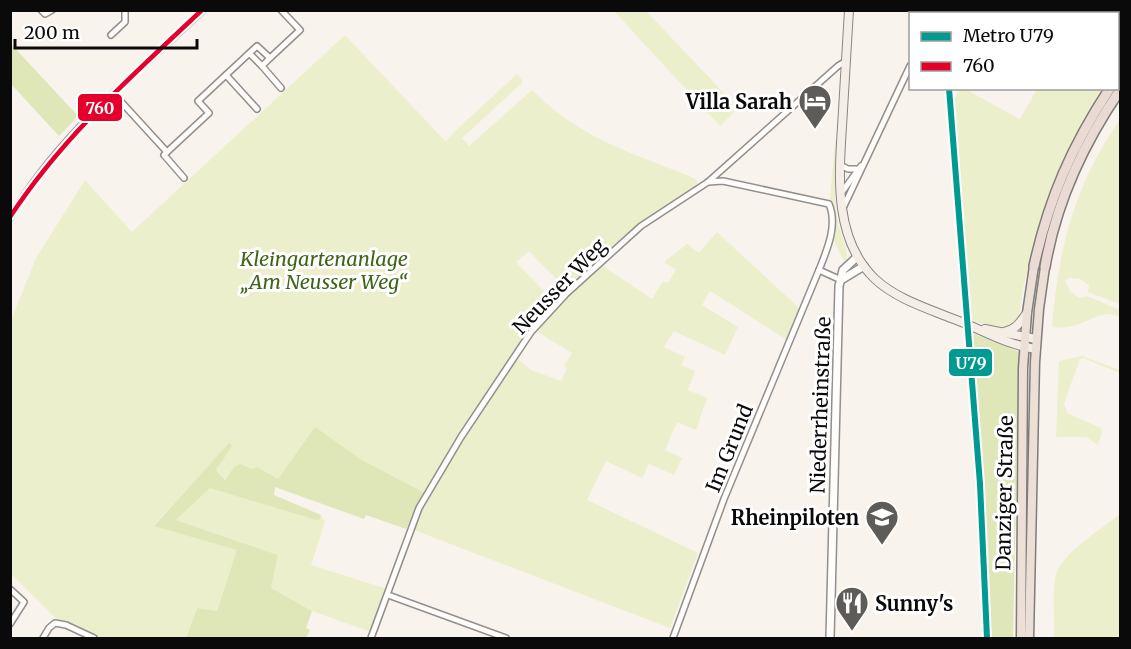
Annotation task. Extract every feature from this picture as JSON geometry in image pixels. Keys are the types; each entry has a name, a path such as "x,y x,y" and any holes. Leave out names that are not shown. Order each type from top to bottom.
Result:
{"highway":[{"name":"Danziger Straße","path":"1034,266 1052,202 1070,156 1089,119 1109,90"},
{"name":"Danziger Straße","path":"1045,267 1057,214 1077,161 1097,124 1120,90"}],"main road":[{"path":"849,10 840,165 843,210 848,234 857,257 876,280 890,290 1002,341 1036,344"},
{"name":"Danziger Straße","path":"1021,639 1024,342 1034,266"},
{"name":"Danziger Straße","path":"1029,639 1036,344 1045,267"},
{"path":"1000,332 1012,330 1027,313"},
{"path":"975,327 1000,332 1024,342"}],"street":[{"path":"41,10 45,14 52,10"},
{"path":"111,35 125,22 125,10"},
{"path":"10,218 39,174 64,142 203,10"},
{"path":"262,66 300,30 281,10"},
{"path":"183,178 164,155 209,113 198,101 257,46 270,58"},
{"path":"250,54 281,88"},
{"name":"Neusser Weg","path":"371,639 419,508 460,436 531,332 567,294 641,226 708,182 846,61"},
{"path":"843,210 909,68"},
{"path":"226,75 257,109"},
{"path":"114,94 167,152"},
{"path":"842,193 857,169 865,162"},
{"path":"840,165 848,169 857,169"},
{"path":"708,182 723,181 830,205 830,240 819,270 841,280"},
{"path":"841,280 843,270 857,257"},
{"path":"841,280 864,266"},
{"name":"Im Grund","path":"673,639 724,499 819,270"},
{"name":"Niederrheinstraße","path":"830,639 837,332 841,280"},
{"path":"10,589 24,602 10,624"},
{"path":"388,595 506,639"},
{"path":"43,639 55,623 66,625 94,639"}],"green space":[{"path":"1003,10 1120,11 1120,68 1119,70 1119,12 1004,12"},
{"path":"614,11 646,11 738,108 720,126"},
{"name":"Kleingartenanlage „Am Neusser Weg“","path":"345,35 446,142 517,74 522,83 462,138 469,146 532,90 551,107 589,133 628,152 694,178 697,181 697,187 639,224 568,291 529,251 516,262 555,303 425,493 362,460 315,428 278,479 257,467 252,469 234,467 226,480 216,470 231,446 229,444 154,525 238,550 217,611 197,608 186,638 103,638 54,617 11,574 10,323 36,258 85,180 132,232"},
{"path":"11,44 78,116 59,136 11,84"},
{"path":"959,90 967,90 1020,119 1036,90 1105,90 1086,118 1057,175 1035,242 1023,288 1019,318 1010,328 1000,329 970,320 953,101"},
{"path":"1120,120 1120,304 1088,292 1089,285 1080,279 1069,278 1065,281 1071,292 1079,298 1087,296 1120,310 1120,317 1104,314 1070,327 1052,327 1059,271 1071,218 1091,168"},
{"path":"835,142 837,142 836,213 847,253 845,263 833,239 835,213 830,198"},
{"path":"717,232 800,309 787,340 710,291 702,305 738,327 725,355 674,331 664,347 685,357 681,365 695,371 688,390 707,398 696,430 677,422 665,450 682,458 674,475 649,464 642,478 606,461 587,500 698,553 670,628 414,530 446,462 516,357 531,370 561,381 567,368 564,366 572,353 534,330 600,264 652,299 663,281 668,283 676,270 664,262 687,244 699,253"},
{"path":"972,333 1019,352 1013,638 988,638"},
{"path":"1082,356 1120,370 1120,373 1083,358 1080,359 1064,403 1067,413 1101,428 1098,445 1086,437 1056,437 1059,361"},
{"path":"315,427 362,460 425,493 406,529 366,515 364,519 275,487 274,495 321,515 319,521 210,488 176,520 278,555 271,588 312,611 306,628 310,630 306,638 186,638 197,608 217,611 237,550 154,526 229,443 232,446 216,470 225,480 234,467 240,464 252,469 257,467 278,479"},
{"path":"210,487 319,521 321,515 325,522 311,565 387,589 371,632 312,611 271,588 278,555 176,520"},
{"path":"1120,514 1120,638 1054,638 1054,585 1058,569 1073,551"}],"metro line":[{"name":"U79","path":"949,90 980,484 987,638"}],"transit line":[{"name":"760","path":"10,217 76,133 124,83 202,10"}],"place":[{"name":"Villa Sarah","path":"815,130"},
{"name":"Rheinpiloten","path":"882,546"},
{"name":"Sunny's","path":"852,632"}]}
